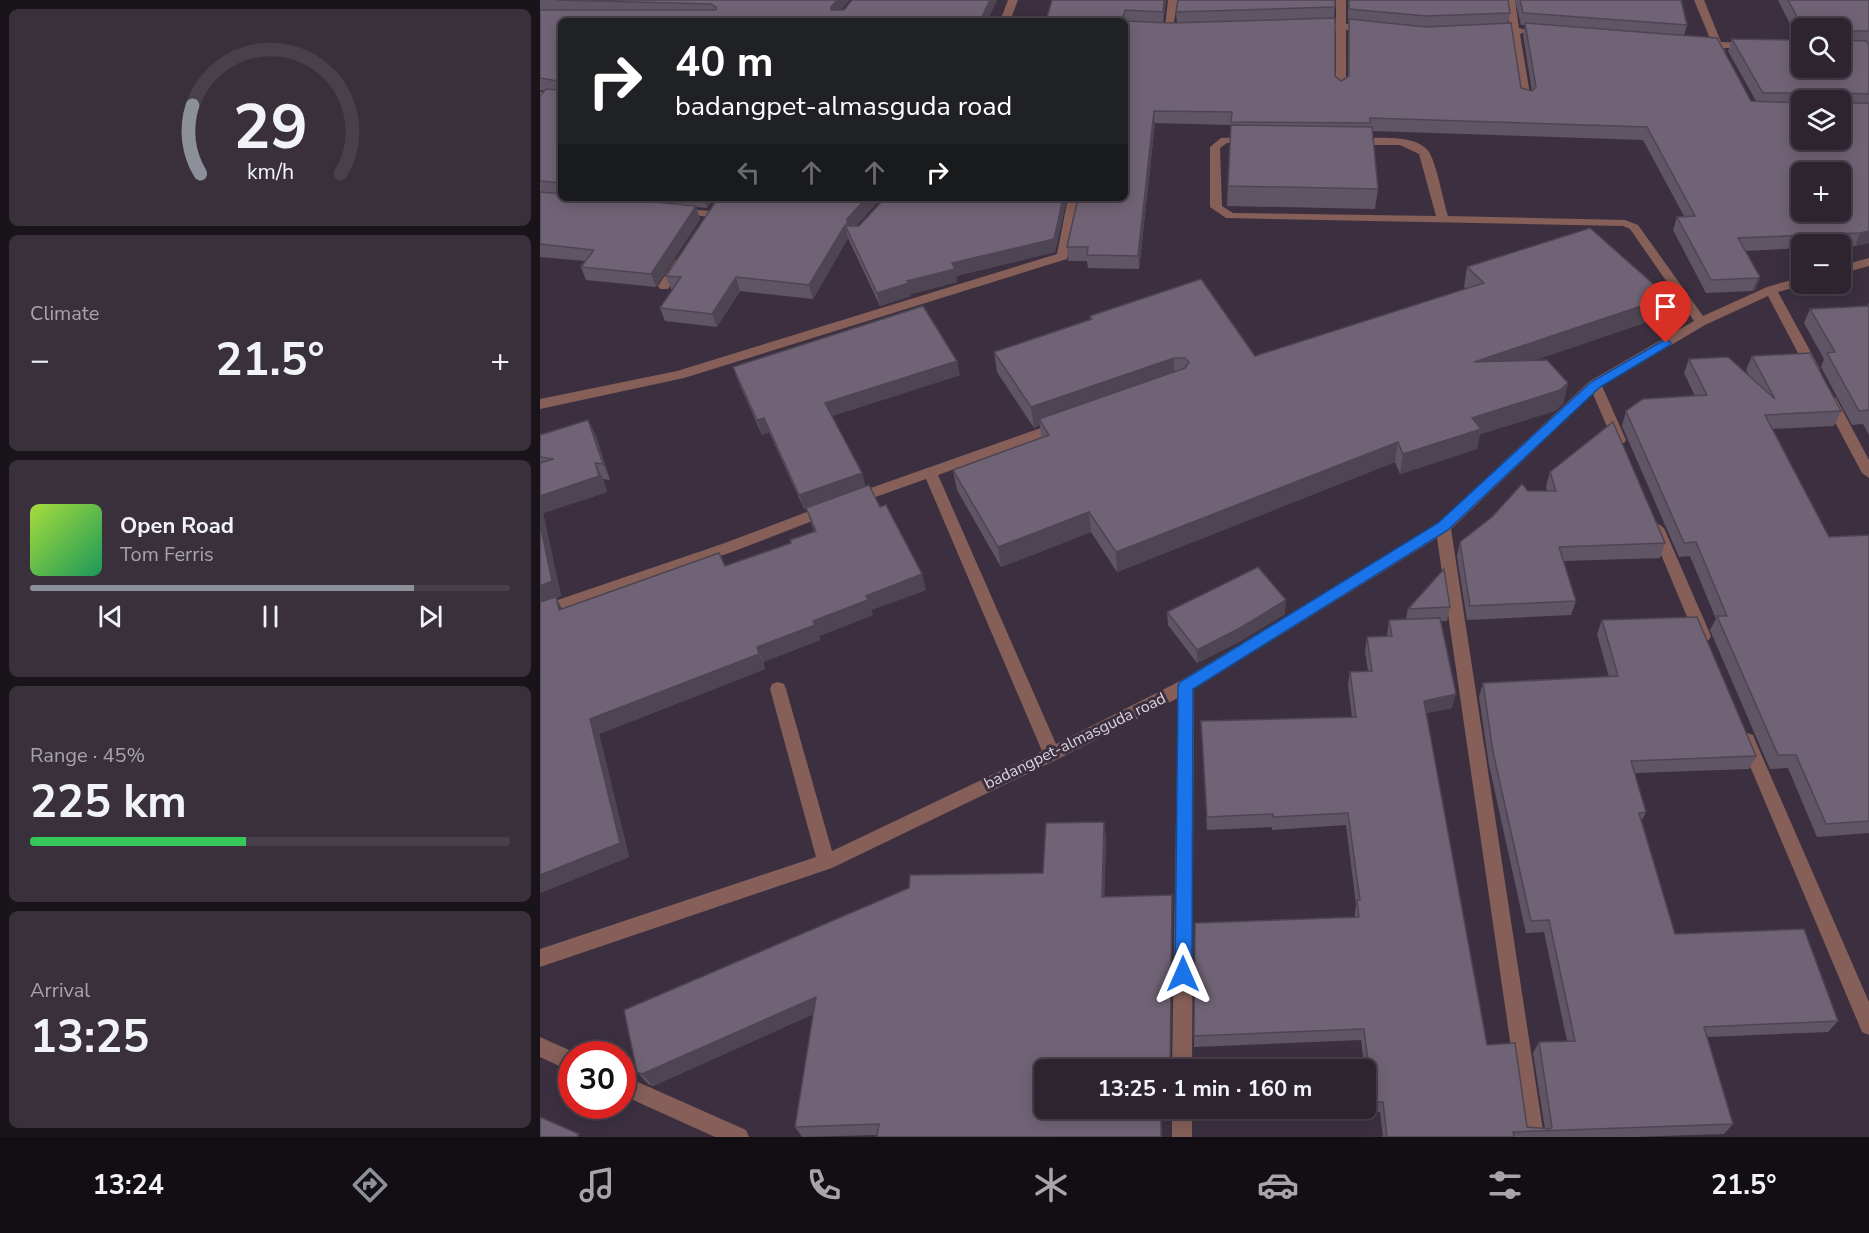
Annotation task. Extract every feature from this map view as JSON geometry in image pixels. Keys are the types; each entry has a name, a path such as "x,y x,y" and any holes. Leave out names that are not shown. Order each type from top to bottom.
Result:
{"street":[{"path":"1006,18 1013,0"},
{"path":"1169,30 1173,0"},
{"path":"1341,0 1341,89"},
{"path":"1510,0 1526,100"},
{"path":"1699,0 1727,64"},
{"path":"1306,26 1340,25 1382,30"},
{"path":"1128,28 1181,29"},
{"path":"1481,32 1515,30 1539,32"},
{"path":"1693,44 1759,46"},
{"path":"540,95 558,98"},
{"path":"1259,140 1225,140 1215,147 1216,207 1221,212 1230,216 1613,222 1634,227 1701,322"},
{"path":"1338,141 1406,142 1415,145 1424,153 1443,219"},
{"path":"540,404 679,375 1063,256 1073,201"},
{"path":"665,210 710,214"},
{"path":"664,286 687,250"},
{"path":"1851,267 1869,262"},
{"name":"badangpet-almasguda road","path":"540,958 826,862 1052,754 1186,686 1443,527 1596,384 1701,322 1771,290 1791,284"},
{"path":"1771,290 1869,473"},
{"path":"1596,384 1623,450"},
{"path":"540,612 727,548 764,531 1075,420"},
{"path":"930,472 1052,754"},
{"path":"1651,515 1711,656"},
{"path":"1443,527 1533,1137"},
{"path":"1182,1059 1186,686"},
{"path":"778,689 826,862"},
{"path":"1739,721 1869,1025"},
{"path":"540,1047 558,1055"},
{"path":"636,1090 739,1137"},
{"path":"1182,1119 1182,1137"}],"building":[{"path":"557,0 837,0 831,10 844,10 852,0 990,0 981,18 558,18 558,81 540,78 540,10 716,10 716,7 711,4"},
{"path":"1052,0 1164,0 1163,12 1125,10 1122,18 1047,18"},
{"path":"1178,0 1335,0 1335,7 1176,12"},
{"path":"1349,0 1508,0 1510,13 1426,16 1349,9"},
{"path":"1520,0 1681,0 1687,25 1523,13"},
{"path":"1788,0 1869,0 1869,31 1851,31 1851,18 1798,18"},
{"path":"1335,18 1335,76 1341,81 1349,76 1349,19 1426,27 1511,23 1521,88 1532,91 1536,87 1525,23 1717,38 1751,101 1791,103 1791,150 1851,150 1851,103 1869,103 1869,231 1738,238 1760,277 1758,278 1711,280 1677,217 1695,216 1647,127 1370,118 1370,123 1231,122 1232,112 1154,111 1138,256 1087,255 1088,247 1067,247 1077,201 1128,201 1128,21 1169,23"},
{"path":"1732,39 1791,40 1791,78 1851,78 1851,40 1867,41 1869,46 1869,94 1851,93 1851,90 1791,90 1791,93 1763,93"},
{"path":"558,81 558,183 540,181 540,96 546,89 557,90"},
{"path":"1231,125 1372,127 1378,189 1228,186"},
{"path":"540,192 558,194 558,201 642,201 696,206 651,274 581,267 594,250 540,244"},
{"path":"716,201 863,201 847,219 847,226 859,226 882,201 1062,201 1054,239 952,263 955,269 907,281 909,283 877,293 845,225 809,285 736,277 712,314 660,308 681,277 666,276"},
{"path":"1590,228 1668,297 1474,362 1547,360 1568,383 1560,390 1472,418 1481,429 1403,454 1398,442 1116,552 1089,512 998,547 953,470 1049,435 1039,419 1185,368 1189,362 1185,358 1174,358 1031,407 994,352 1092,319 1090,316 1201,279 1255,356 1484,283 1467,267"},
{"path":"923,306 957,361 825,403 862,473 799,495 764,418 757,420 733,367"},
{"path":"1869,306 1869,410 1859,411 1827,353 1835,352 1810,309"},
{"path":"1810,353 1841,411 1765,415 1829,537 1869,535 1869,821 1826,824 1796,755 1778,755 1717,616 1727,616 1696,542 1684,543 1626,411 1643,399 1707,395 1689,359 1728,357 1775,399 1752,356"},
{"path":"588,420 603,464 595,463 599,476 540,496 540,463 554,459 540,457 540,435"},
{"path":"1613,422 1665,543 1559,547 1576,601 1470,606 1460,542 1492,517 1522,484 1528,491 1556,491 1550,472"},
{"path":"869,485 880,507 886,505 922,574 866,596 868,600 813,621 815,625 757,647 759,654 590,719 620,843 540,875 540,602 556,597 559,610 719,553 725,566 791,543 790,540 816,531 806,508"},
{"path":"540,524 552,581 540,586"},
{"path":"1258,567 1286,600 1240,628 1197,650 1167,612"},
{"path":"1444,569 1450,607 1408,609"},
{"path":"1697,617 1756,756 1631,761 1646,812 1639,813 1675,934 1804,929 1838,1021 1704,1027 1733,1124 1513,1132 1514,1137 1387,1137 1383,1102 1376,1102 1376,1059 1368,1059 1364,1029 1194,1036 1195,923 1359,917 1357,900 1360,900 1348,813 1273,817 1273,814 1207,817 1201,721 1356,717 1350,672 1372,671 1367,637 1392,636 1389,620 1440,618 1456,694 1424,701 1487,1045 1515,1043 1527,1127 1550,1129 1552,1127 1539,1042 1575,1041 1549,920 1531,921 1493,752 1483,683 1618,676 1602,620"},
{"path":"1104,822 1102,897 1172,895 1170,1059 1034,1059 1034,1119 1161,1119 1161,1137 877,1137 879,1124 795,1127 816,997 642,1074 637,1072 636,1041 630,1041 624,1010 909,888 910,875 1043,873 1046,823"},
{"path":"540,1117 579,1134 577,1137 540,1137"}],"route":[{"path":"1183,974 1186,686 1443,527 1596,384 1666,343"}]}
